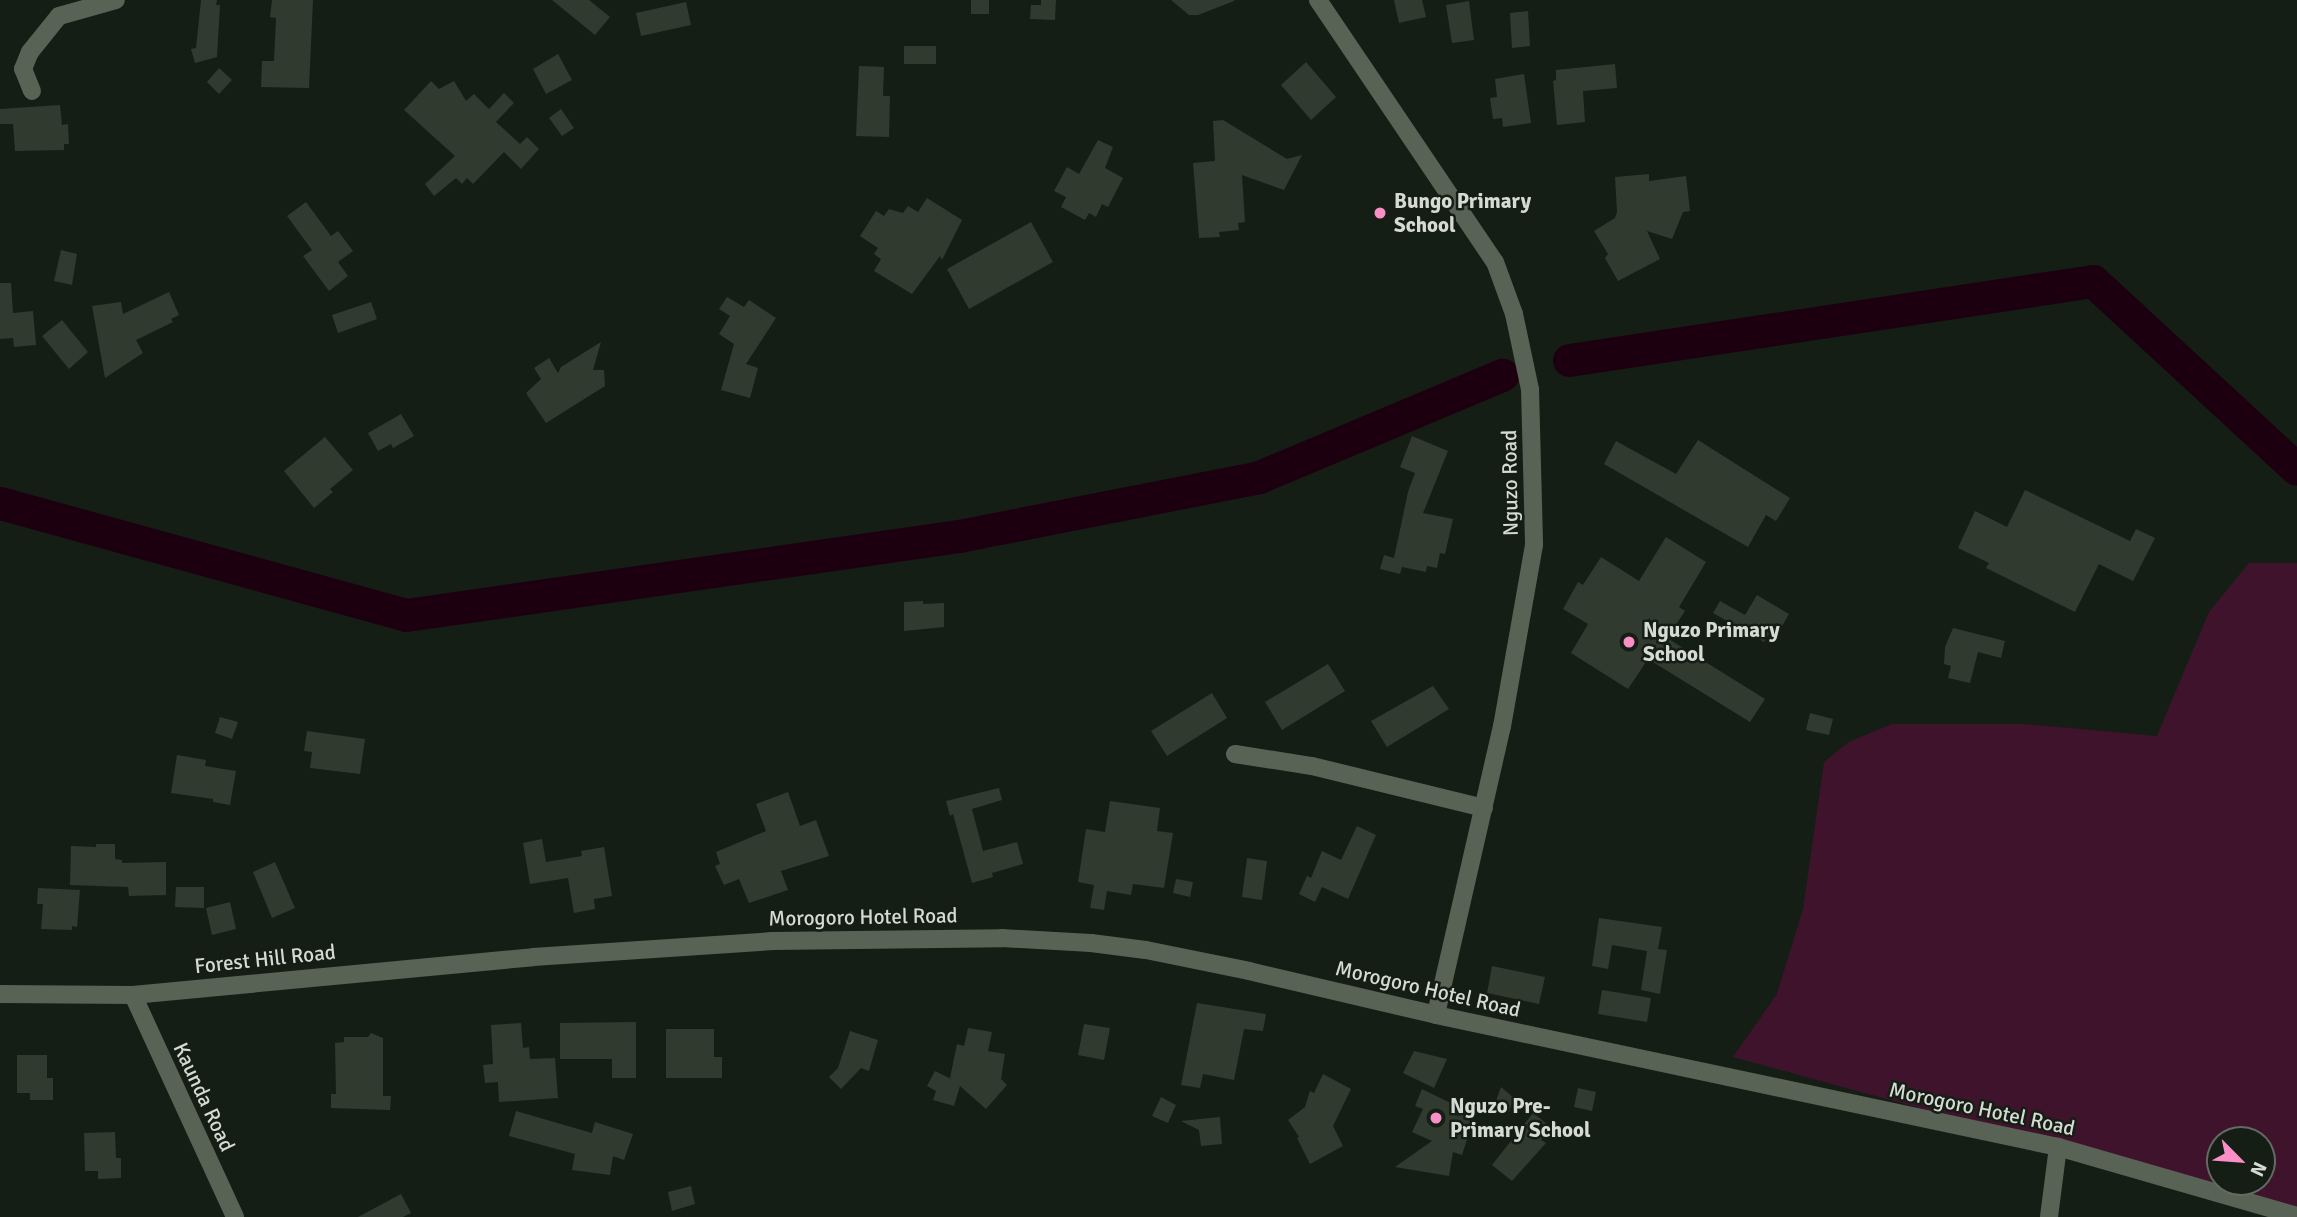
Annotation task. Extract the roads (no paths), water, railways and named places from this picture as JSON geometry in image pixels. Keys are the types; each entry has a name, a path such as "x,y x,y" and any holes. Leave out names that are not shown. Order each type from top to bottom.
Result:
{"street":[{"path":"32,91 23,69 30,52 59,16 116,0"},
{"name":"Nguzo Road","path":"1318,0 1495,262 1507,287 1530,389 1534,545 1484,808 1436,1015"},
{"path":"1236,754 1312,766 1484,808"},
{"name":"Morogoro Hotel Road","path":"533,957 772,941 964,938 1091,943 1146,950 1436,1015 2058,1147 2297,1216"},
{"name":"Forest Hill Road","path":"0,994 132,995 533,957"},
{"name":"Kaunda Road","path":"132,995 235,1217"},
{"path":"2049,1217 2058,1147"}],"waterway":[{"path":"1569,360 2093,281 2297,469"},
{"path":"0,503 406,615 959,536 1259,477 1502,375"}],"place":[{"name":"Bungo Primary School","path":"1380,213"},
{"name":"Nguzo Primary School","path":"1629,642"},
{"name":"Nguzo Pre- Primary School","path":"1436,1118"}]}
